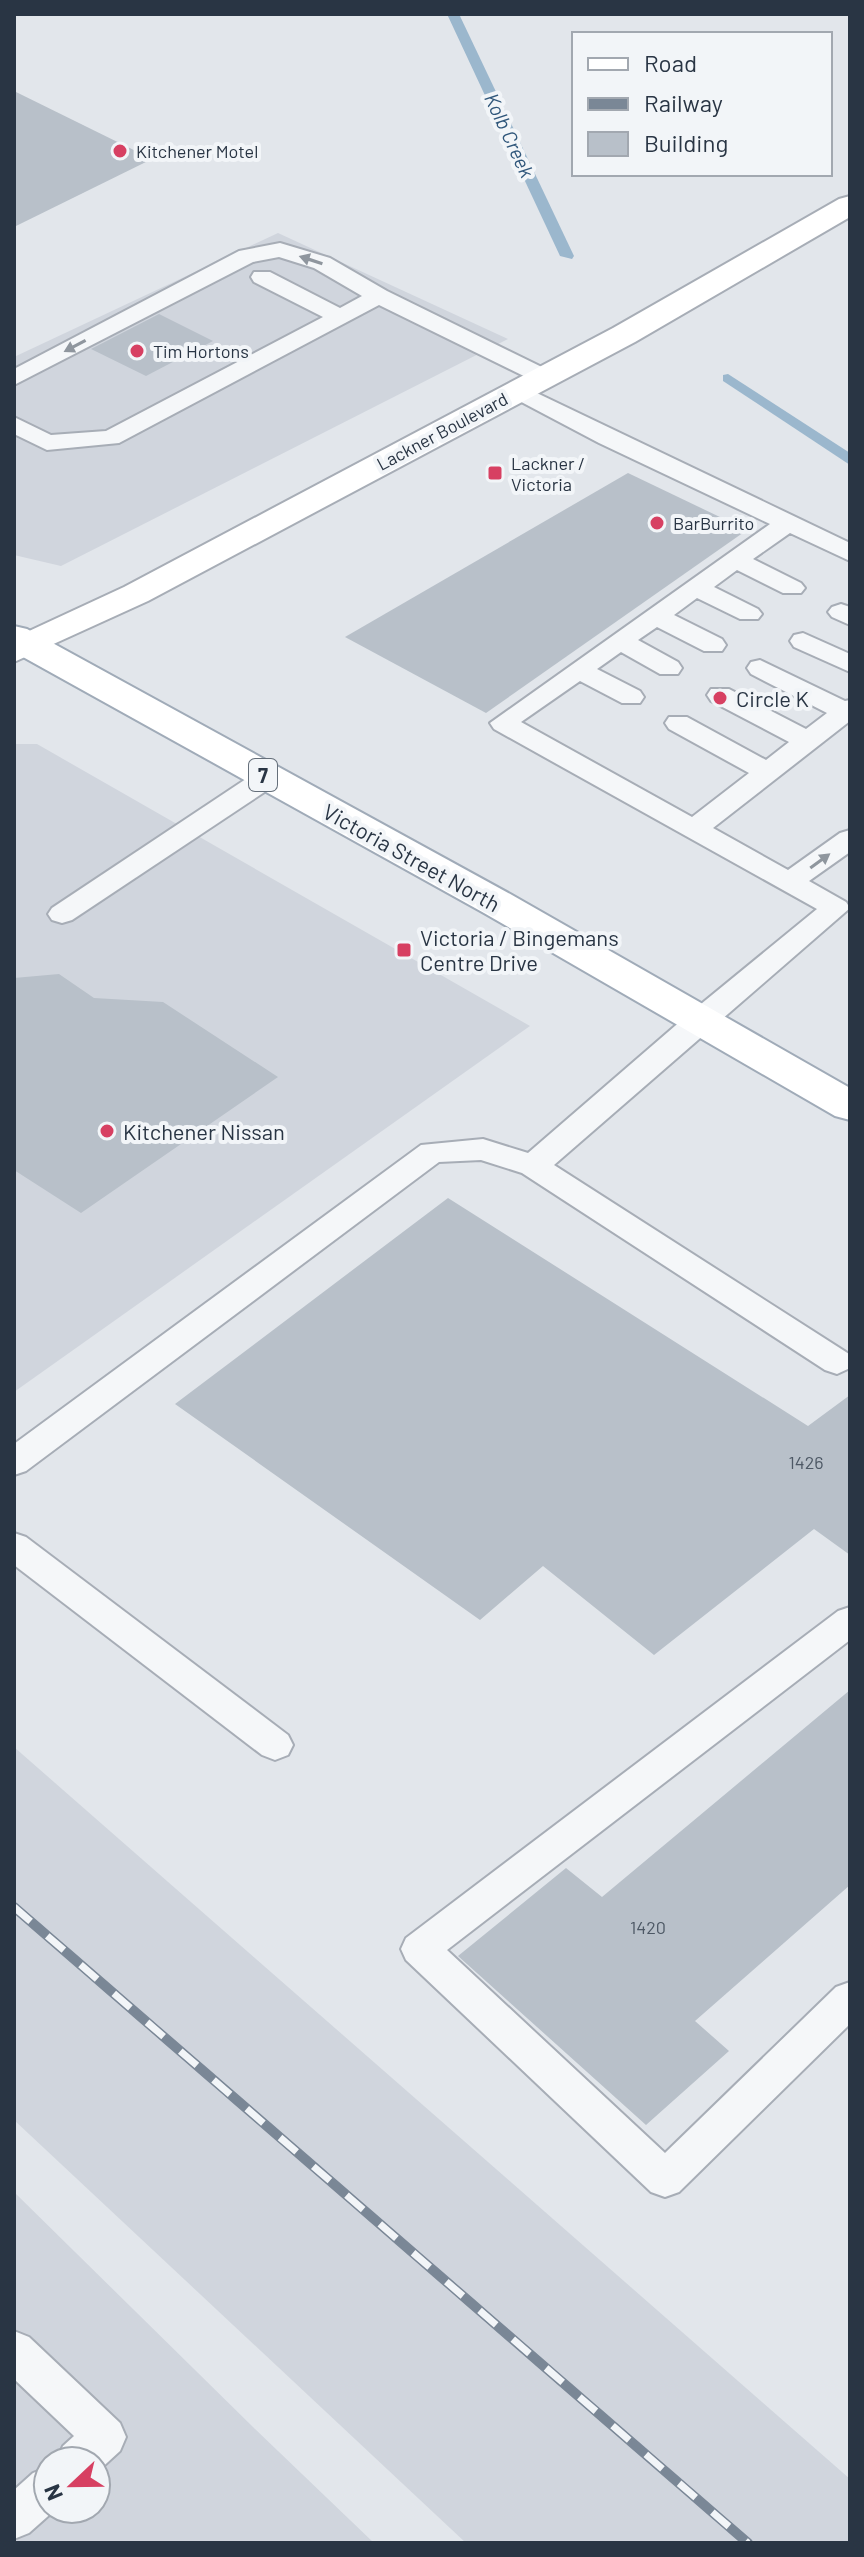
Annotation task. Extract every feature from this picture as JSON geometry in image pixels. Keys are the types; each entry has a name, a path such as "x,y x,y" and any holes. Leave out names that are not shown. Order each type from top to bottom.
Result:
{"main road":[{"name":"Lackner Boulevard","path":"19,644 136,594 531,384 850,205"},
{"name":"Victoria Street North","path":"19,644 268,777 850,1106"}],"lane":[{"path":"14,378 247,256 280,250 322,263 531,384 607,438 850,553"},
{"path":"262,277 339,316"},
{"path":"14,424 47,443 111,438 379,296"},
{"path":"533,1166 700,1020 843,906 790,882 503,723 788,523"},
{"path":"736,560 792,588"},
{"path":"696,588 749,614"},
{"path":"656,616 713,645"},
{"path":"620,641 669,668"},
{"path":"803,641 850,664"},
{"path":"694,829 848,710 760,668"},
{"path":"580,670 631,697"},
{"path":"720,695 808,741"},
{"path":"678,723 768,772"},
{"path":"62,914 268,777"},
{"path":"790,882 850,839"},
{"path":"14,1462 432,1152 483,1149 533,1166 837,1362"},
{"path":"14,1546 275,1745"},
{"path":"850,1621 420,1949 665,2179 850,1999"},
{"path":"14,2351 105,2437 96,2445"},
{"path":"14,2518 32,2502"}],"shaded area":[{"path":"278,233 508,339 61,566 14,555 14,357"},
{"path":"14,744 37,744 530,1026 14,1392"},
{"path":"14,1747 850,2479 850,2543 466,2543 14,2120"},
{"path":"14,2192 253,2427 374,2543 14,2543"}],"building":[{"path":"14,91 152,159 14,227"},
{"name":"Tim Hortons","path":"159,314 213,341 146,376 91,349"},
{"path":"628,473 747,530 486,713 345,637"},
{"name":"Kitchener Nissan","path":"59,974 94,998 163,1002 278,1077 81,1213 14,1170 14,978"},
{"path":"448,1198 808,1426 850,1395 850,1555 814,1529 654,1655 543,1566 480,1620 175,1404"},
{"path":"850,1690 850,1885 695,2021 729,2051 646,2125 458,1956 566,1868 602,1897"}],"waterway":[{"name":"Kolb Creek","path":"453,14 567,256"},
{"name":"Kolb Creek","path":"728,378 850,460"}],"railway":[{"path":"14,1907 748,2543"}],"place":[{"name":"Kitchener Motel","path":"120,151"},
{"name":"Tim Hortons","path":"137,351"},
{"name":"Lackner / Victoria","path":"495,473"},
{"name":"BarBurrito","path":"657,523"},
{"name":"Circle K","path":"720,698"},
{"name":"Victoria / Bingemans Centre Drive","path":"404,950"},
{"name":"Kitchener Nissan","path":"107,1131"}]}
